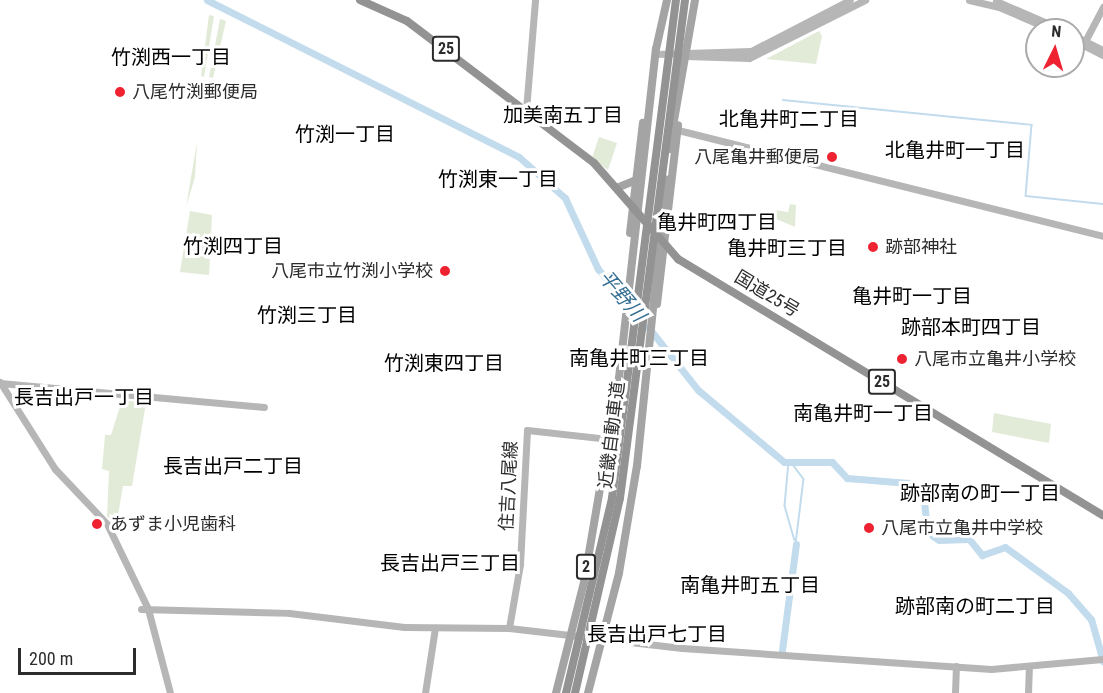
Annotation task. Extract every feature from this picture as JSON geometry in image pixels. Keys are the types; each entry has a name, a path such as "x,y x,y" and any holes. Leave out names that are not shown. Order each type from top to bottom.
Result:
{"highway":[{"name":"国道25号","path":"360,0 407,21 526,110 619,187 678,259 1103,515"},
{"name":"近畿自動車道","path":"567,693 612,498 676,0"},
{"name":"近畿自動車道","path":"575,693 620,498 685,0"}],"main road":[{"name":"2","path":"556,693 571,635 614,404 656,54 667,0"},
{"name":"2","path":"649,344 665,245 684,55 695,0"},
{"name":"2","path":"588,693 604,639 638,466 668,161 682,73"},
{"path":"614,404 636,178 652,90"},
{"path":"619,187 636,178"},
{"path":"629,243 637,227 663,220 670,198"},
{"path":"662,268 678,259"}],"street":[{"path":"526,110 535,0"},
{"path":"684,55 761,49 850,0"},
{"path":"656,54 749,58 865,0"},
{"path":"969,0 999,6 1026,18"},
{"path":"993,0 1036,18"},
{"path":"1085,44 1103,7"},
{"path":"1085,44 1103,50"},
{"path":"1085,44 1103,55"},
{"path":"678,129 692,137 1103,236"},
{"path":"0,383 264,407"},
{"path":"0,383 55,469 99,511 144,609 170,693"},
{"name":"住吉八尾線","path":"509,628 520,564 527,430 608,439"},
{"path":"144,609 289,613 435,628 509,628 604,639 956,666 1029,669 1103,659"},
{"path":"425,693 435,628"},
{"path":"955,693 956,666"},
{"path":"1028,693 1029,669"}],"green space":[{"path":"209,15 214,16 204,77 201,76"},
{"path":"220,19 226,21 213,78 209,77"},
{"path":"819,31 822,36 816,64 766,59"},
{"path":"599,137 617,143 608,170 592,158"},
{"path":"197,142 195,177 186,207"},
{"path":"790,204 796,205 795,227 774,218 775,210 788,212"},
{"path":"190,211 212,215 209,275 180,272"},
{"path":"122,400 146,403 132,486 123,486 117,521 107,517 109,471 102,469 105,435 111,435"},
{"path":"994,413 1051,424 1049,443 992,432"}],"waterway":[{"name":"平野川","path":"207,0 519,157 565,198 598,269 638,316"},
{"path":"783,100 1032,125 1026,196 1103,204"},
{"name":"平野川","path":"648,327 698,390 784,462 832,462 847,478 909,483 924,501 927,532 939,540 969,539 982,555 1005,547 1068,593 1091,619 1103,661"},
{"path":"789,462 785,506 795,540"},
{"path":"791,462 804,479 796,544"},
{"path":"782,650 796,544"}],"place":[{"name":"八尾竹渕郵便局","path":"120,92"},
{"name":"八尾亀井郵便局","path":"832,157"},
{"name":"跡部神社","path":"873,247"},
{"name":"八尾市立竹渕小学校","path":"445,271"},
{"name":"八尾市立亀井小学校","path":"902,359"},
{"name":"あずま小児歯科","path":"97,524"},
{"name":"八尾市立亀井中学校","path":"869,528"}],"district":[{"name":"竹渕西一丁目","path":"171,57"},
{"name":"加美南五丁目","path":"563,115"},
{"name":"北亀井町二丁目","path":"789,119"},
{"name":"竹渕一丁目","path":"345,134"},
{"name":"北亀井町一丁目","path":"955,150"},
{"name":"竹渕東一丁目","path":"498,179"},
{"name":"亀井町四丁目","path":"717,222"},
{"name":"竹渕四丁目","path":"233,246"},
{"name":"亀井町三丁目","path":"787,248"},
{"name":"亀井町一丁目","path":"912,296"},
{"name":"竹渕三丁目","path":"307,315"},
{"name":"跡部本町四丁目","path":"971,327"},
{"name":"南亀井町三丁目","path":"639,358"},
{"name":"竹渕東四丁目","path":"444,363"},
{"name":"長吉出戸一丁目","path":"84,397"},
{"name":"南亀井町一丁目","path":"863,413"},
{"name":"長吉出戸二丁目","path":"233,466"},
{"name":"跡部南の町一丁目","path":"980,493"},
{"name":"長吉出戸三丁目","path":"450,563"},
{"name":"南亀井町五丁目","path":"750,585"},
{"name":"跡部南の町二丁目","path":"975,606"},
{"name":"長吉出戸七丁目","path":"657,634"}]}
